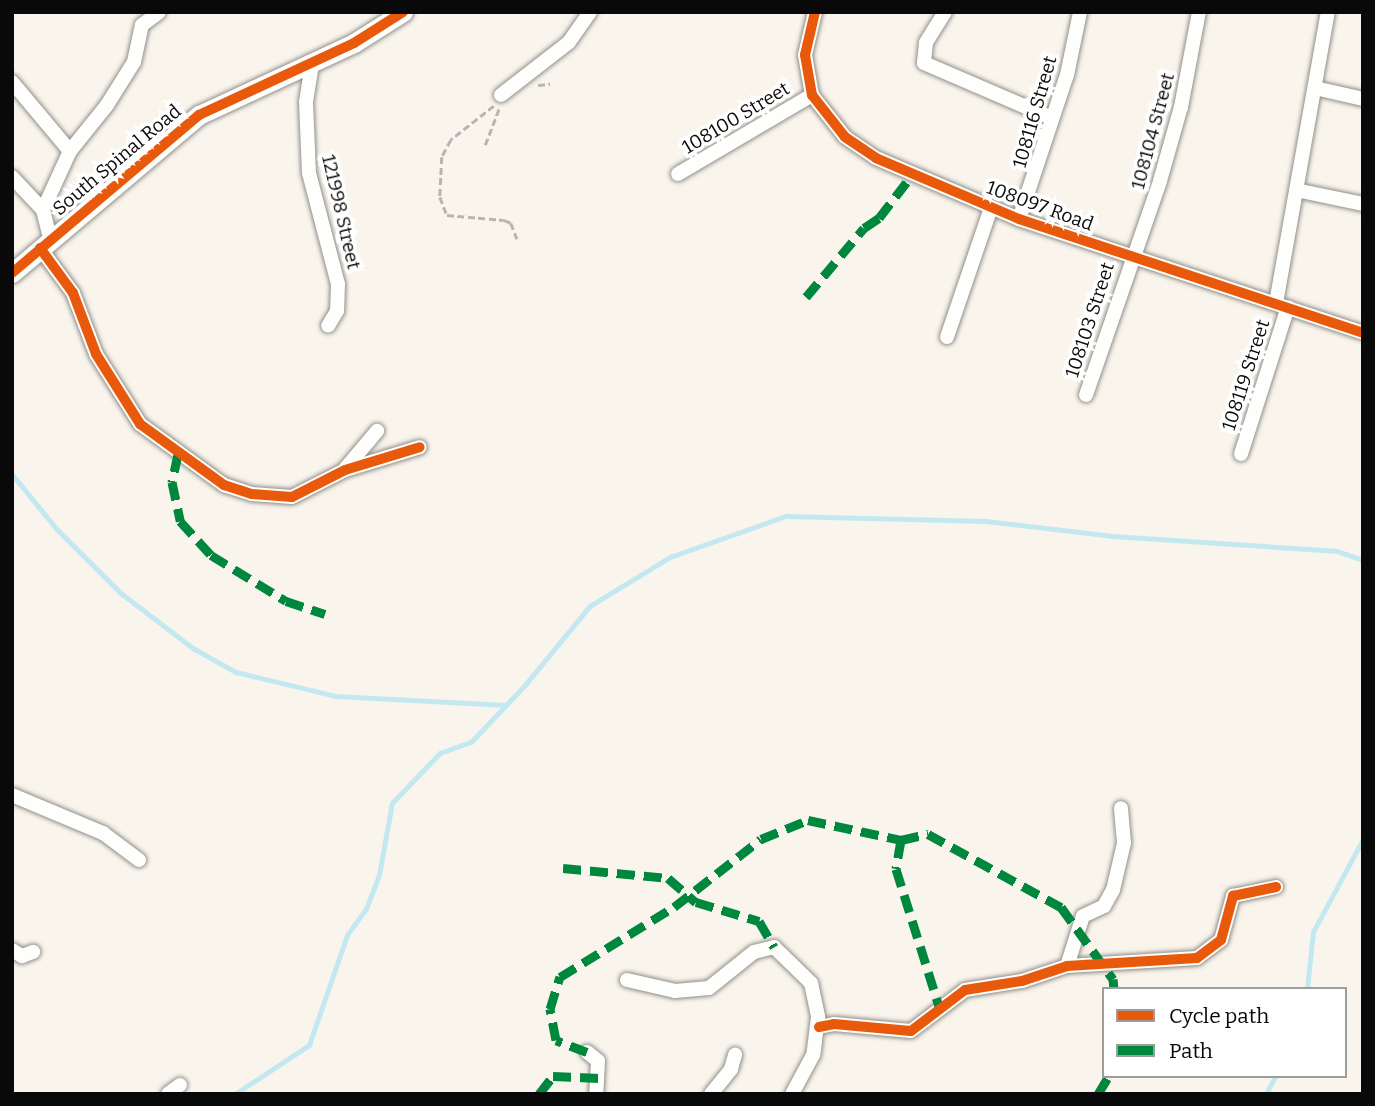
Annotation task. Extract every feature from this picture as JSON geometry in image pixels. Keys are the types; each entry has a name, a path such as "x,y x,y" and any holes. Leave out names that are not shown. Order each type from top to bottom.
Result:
{"street":[{"path":"159,12 142,25 134,62 107,105 70,151 43,210 45,243 73,293 113,387 140,424 188,463 232,488 266,496 309,492 345,470 420,447"},
{"name":"South Spinal Road","path":"12,273 199,115 312,64 403,12"},
{"path":"501,95 569,42 590,12"},
{"name":"108097 Road","path":"815,12 805,55 813,95 845,137 876,158 1019,219 1363,333"},
{"path":"945,12 923,50 924,63 1052,118"},
{"name":"108116 Street","path":"1019,219 1067,75 1080,12"},
{"name":"108104 Street","path":"1131,256 1150,214 1181,107 1199,12"},
{"path":"1282,305 1296,190 1328,12"},
{"name":"121998 Street","path":"312,64 306,102 309,173 338,284 337,311 328,326"},
{"path":"12,82 70,151"},
{"path":"1315,88 1363,99"},
{"name":"108100 Street","path":"678,174 813,95"},
{"path":"12,177 43,210"},
{"path":"1296,190 1363,204"},
{"path":"947,337 990,208"},
{"name":"108103 Street","path":"1086,395 1131,256"},
{"name":"108119 Street","path":"1241,454 1282,305"},
{"path":"345,470 377,431"},
{"path":"12,795 103,833 139,860"},
{"path":"1067,966 1083,916 1104,905 1113,891 1124,843 1121,808"},
{"path":"819,1027 834,1024 911,1031 965,990 1022,981 1067,966 1197,958 1220,940 1233,896 1276,887"},
{"path":"627,980 676,991 709,988 754,952 774,947 811,983 819,1027 813,1055 792,1094"},
{"path":"12,950 22,956 33,952"},
{"path":"587,1052 598,1061 596,1094"},
{"path":"711,1094 731,1069 736,1055"}],"path":[{"path":"501,95 492,109 451,140 442,157 440,197 447,215 504,220 511,223 517,239"},
{"path":"485,145 499,110 492,109"}],"waterway":[{"path":"12,474 57,529 121,593 193,648 236,672 336,696 506,705"},
{"path":"235,1094 309,1045 347,935 366,909 379,875 392,803 440,753 471,742 525,685 590,606 670,557 786,516 986,521 1113,536 1337,551 1363,560"},
{"path":"1307,987 1313,932 1363,839"},
{"path":"1266,1094 1274,1078"}],"marked path":[{"path":"806,297 864,228 879,218 912,175"},
{"path":"178,454 172,482 180,521 211,555 286,601 325,614"},
{"path":"587,1052 556,1040 550,1009 560,977 674,907 761,839 808,820 901,840 928,834 1061,907 1113,979 1114,987"},
{"path":"901,840 896,869 940,1009"},
{"path":"563,868 668,878 696,902 759,921 774,947"},
{"path":"539,1094 553,1076 600,1078"},
{"path":"1098,1094 1108,1078"}],"cycle path":[{"path":"12,273 199,115 354,43 403,12"},
{"path":"815,12 805,55 812,95 845,137 876,158 1019,219 1363,333"},
{"path":"40,248 73,293 96,354 140,424 224,485 252,494 292,497 345,470 420,447"},
{"path":"819,1027 834,1024 911,1031 965,990 1022,981 1067,966 1197,958 1221,940 1233,896 1276,887"}]}
